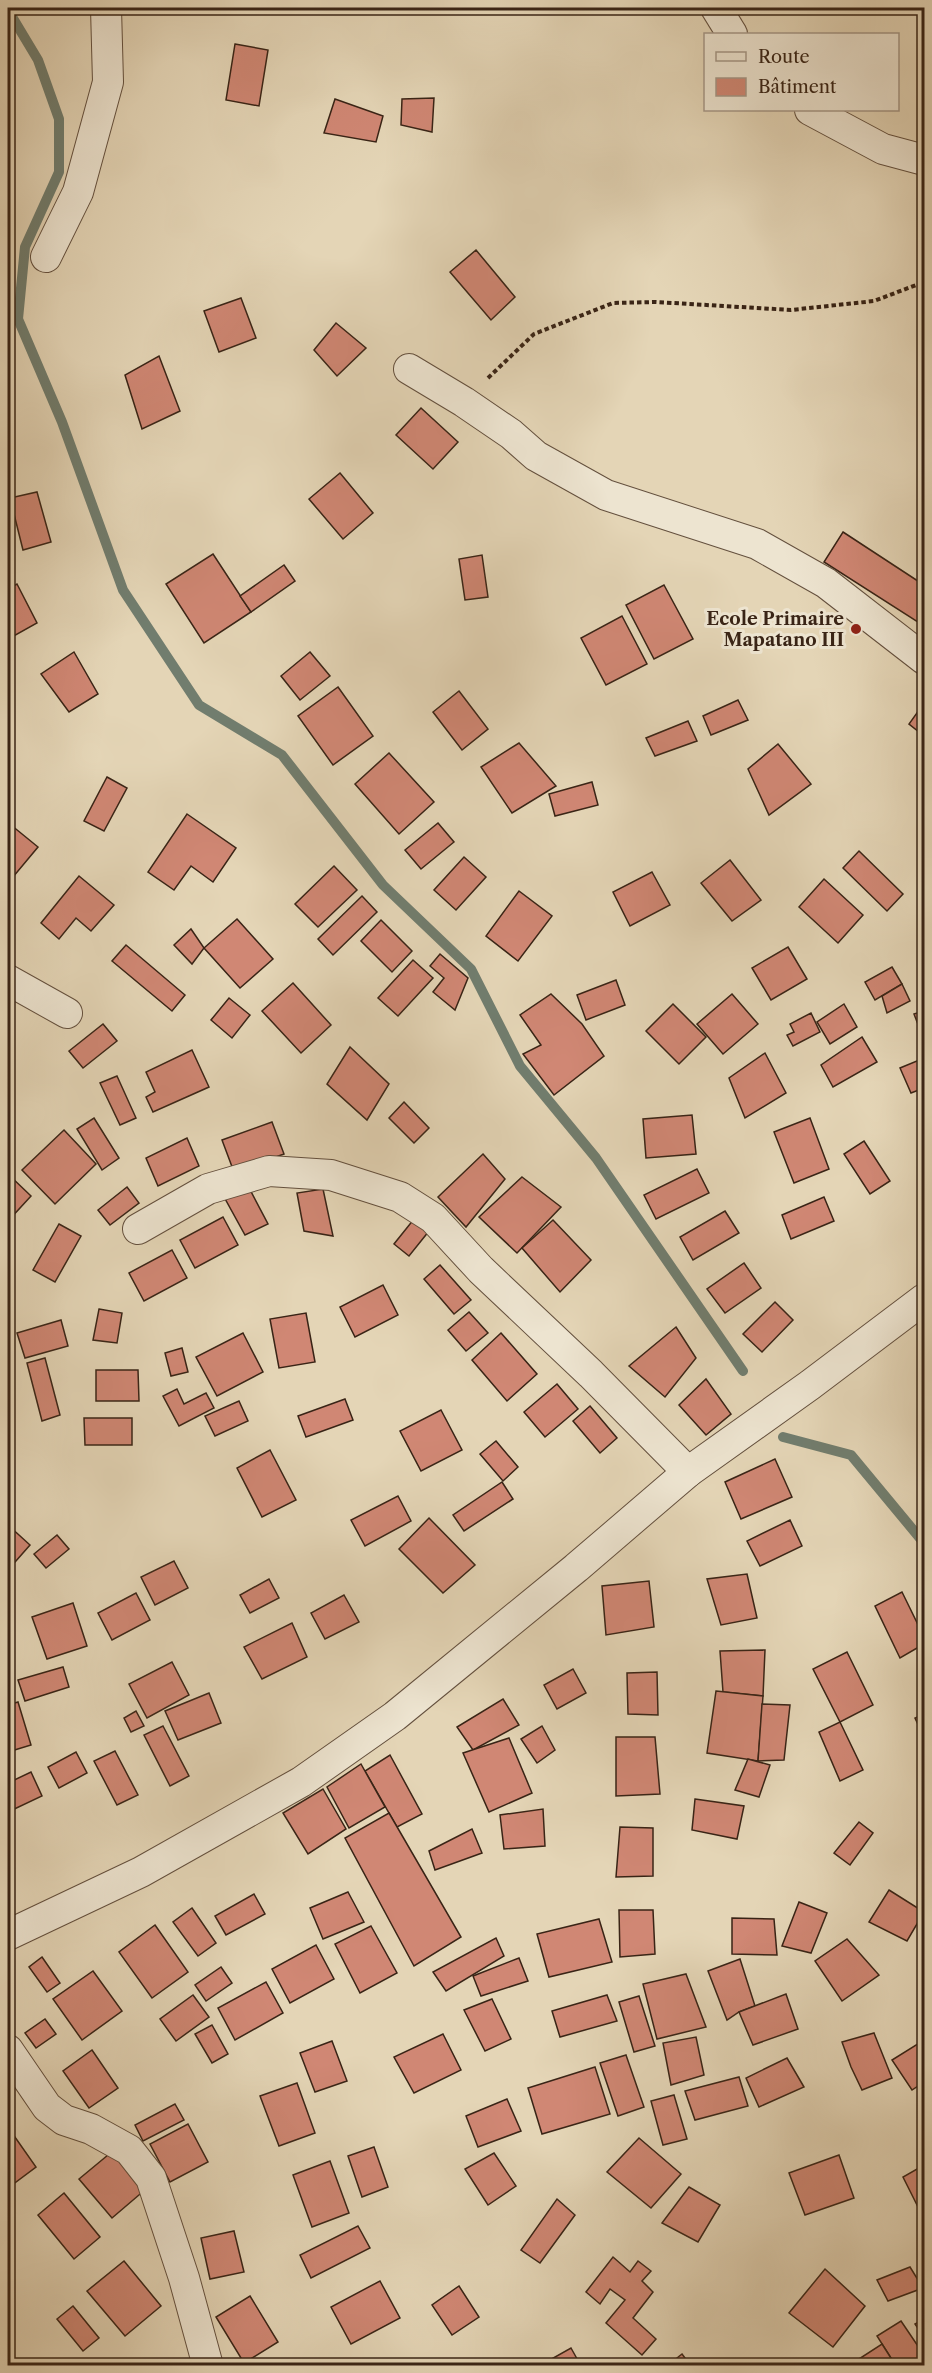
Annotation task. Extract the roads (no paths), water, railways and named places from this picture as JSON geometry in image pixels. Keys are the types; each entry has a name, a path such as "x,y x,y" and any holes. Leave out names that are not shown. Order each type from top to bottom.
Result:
{"street":[{"path":"46,257 78,192 108,81 106,8"},
{"path":"716,8 731,33"},
{"path":"812,111 883,149 924,160"},
{"path":"409,369 511,434 536,456 606,495 757,544 826,583 924,659"},
{"path":"8,980 67,1013"},
{"path":"138,1229 208,1189 268,1171 331,1175 400,1197 433,1218 481,1270 591,1374 688,1472"},
{"path":"8,1935 141,1872 301,1782 395,1716 576,1568 688,1472 810,1385 924,1299"},
{"path":"8,2050 47,2107 64,2120 91,2129 129,2150 151,2178 184,2278 208,2366"}],"waterway":[{"path":"8,10 38,60 59,119 59,172 25,247 18,319 62,422 123,590 199,705 282,755 383,885 471,969 520,1066 596,1158 743,1371"},
{"path":"783,1437 851,1455 924,1543"}],"place":[{"name":"Ecole Primaire Mapatano III","path":"856,629"}]}
